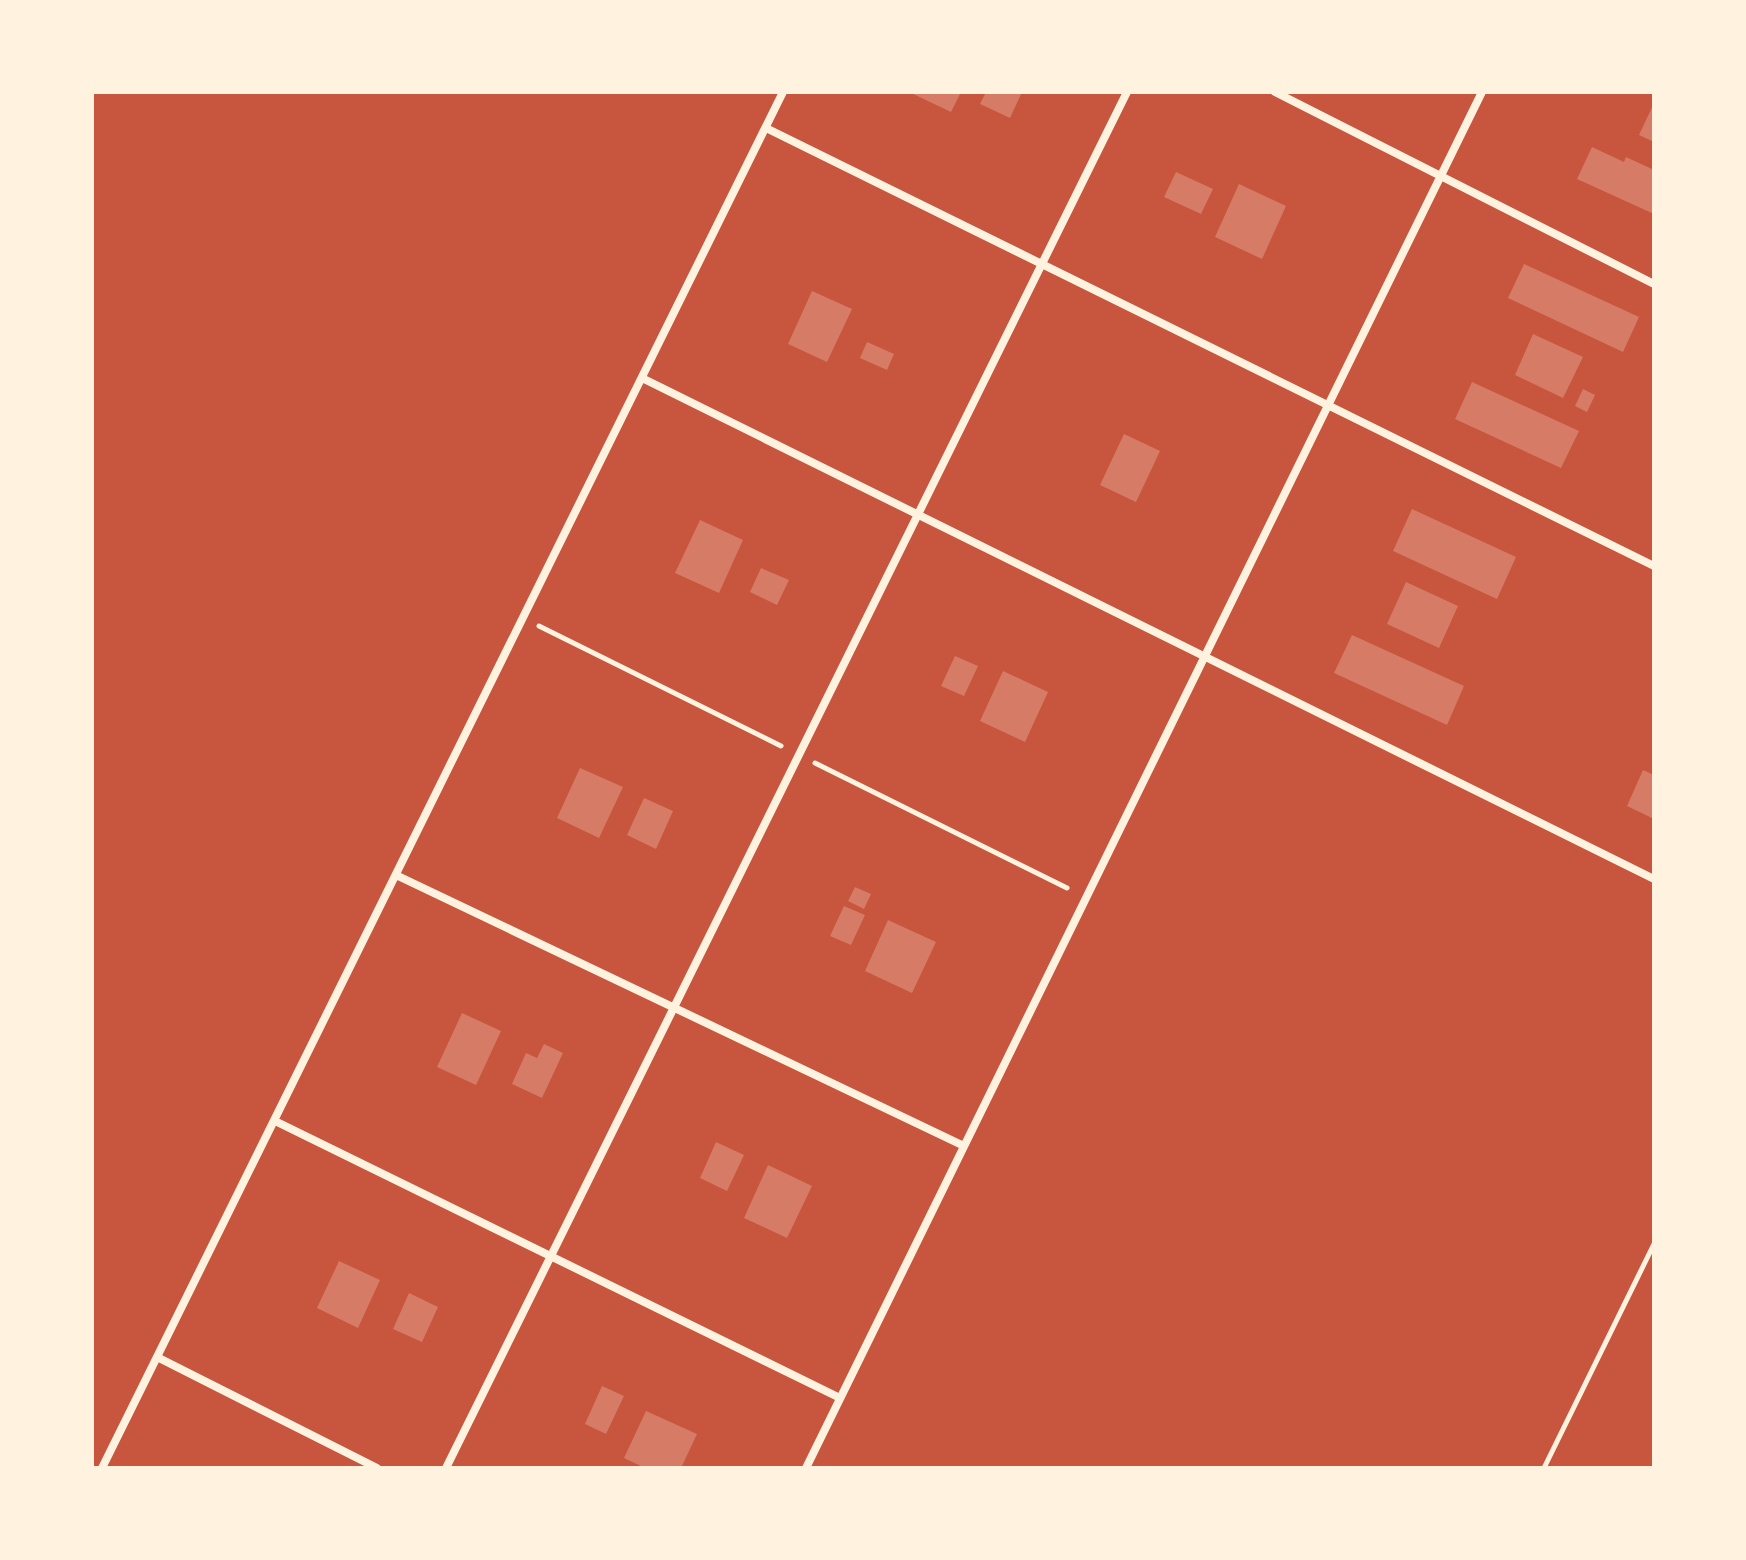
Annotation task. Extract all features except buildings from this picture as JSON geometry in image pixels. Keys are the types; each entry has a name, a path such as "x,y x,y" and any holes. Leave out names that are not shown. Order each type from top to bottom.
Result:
{"street":[{"path":"102,1468 644,379 783,92"},
{"path":"446,1468 1127,92"},
{"path":"1275,92 1654,284"},
{"path":"806,1468 1482,92"},
{"path":"766,128 1654,566"},
{"path":"644,379 1654,879"},
{"path":"398,876 964,1146"},
{"path":"275,1121 840,1398"},
{"path":"157,1357 377,1468"}],"path":[{"path":"1544,1468 1654,1244"}]}
